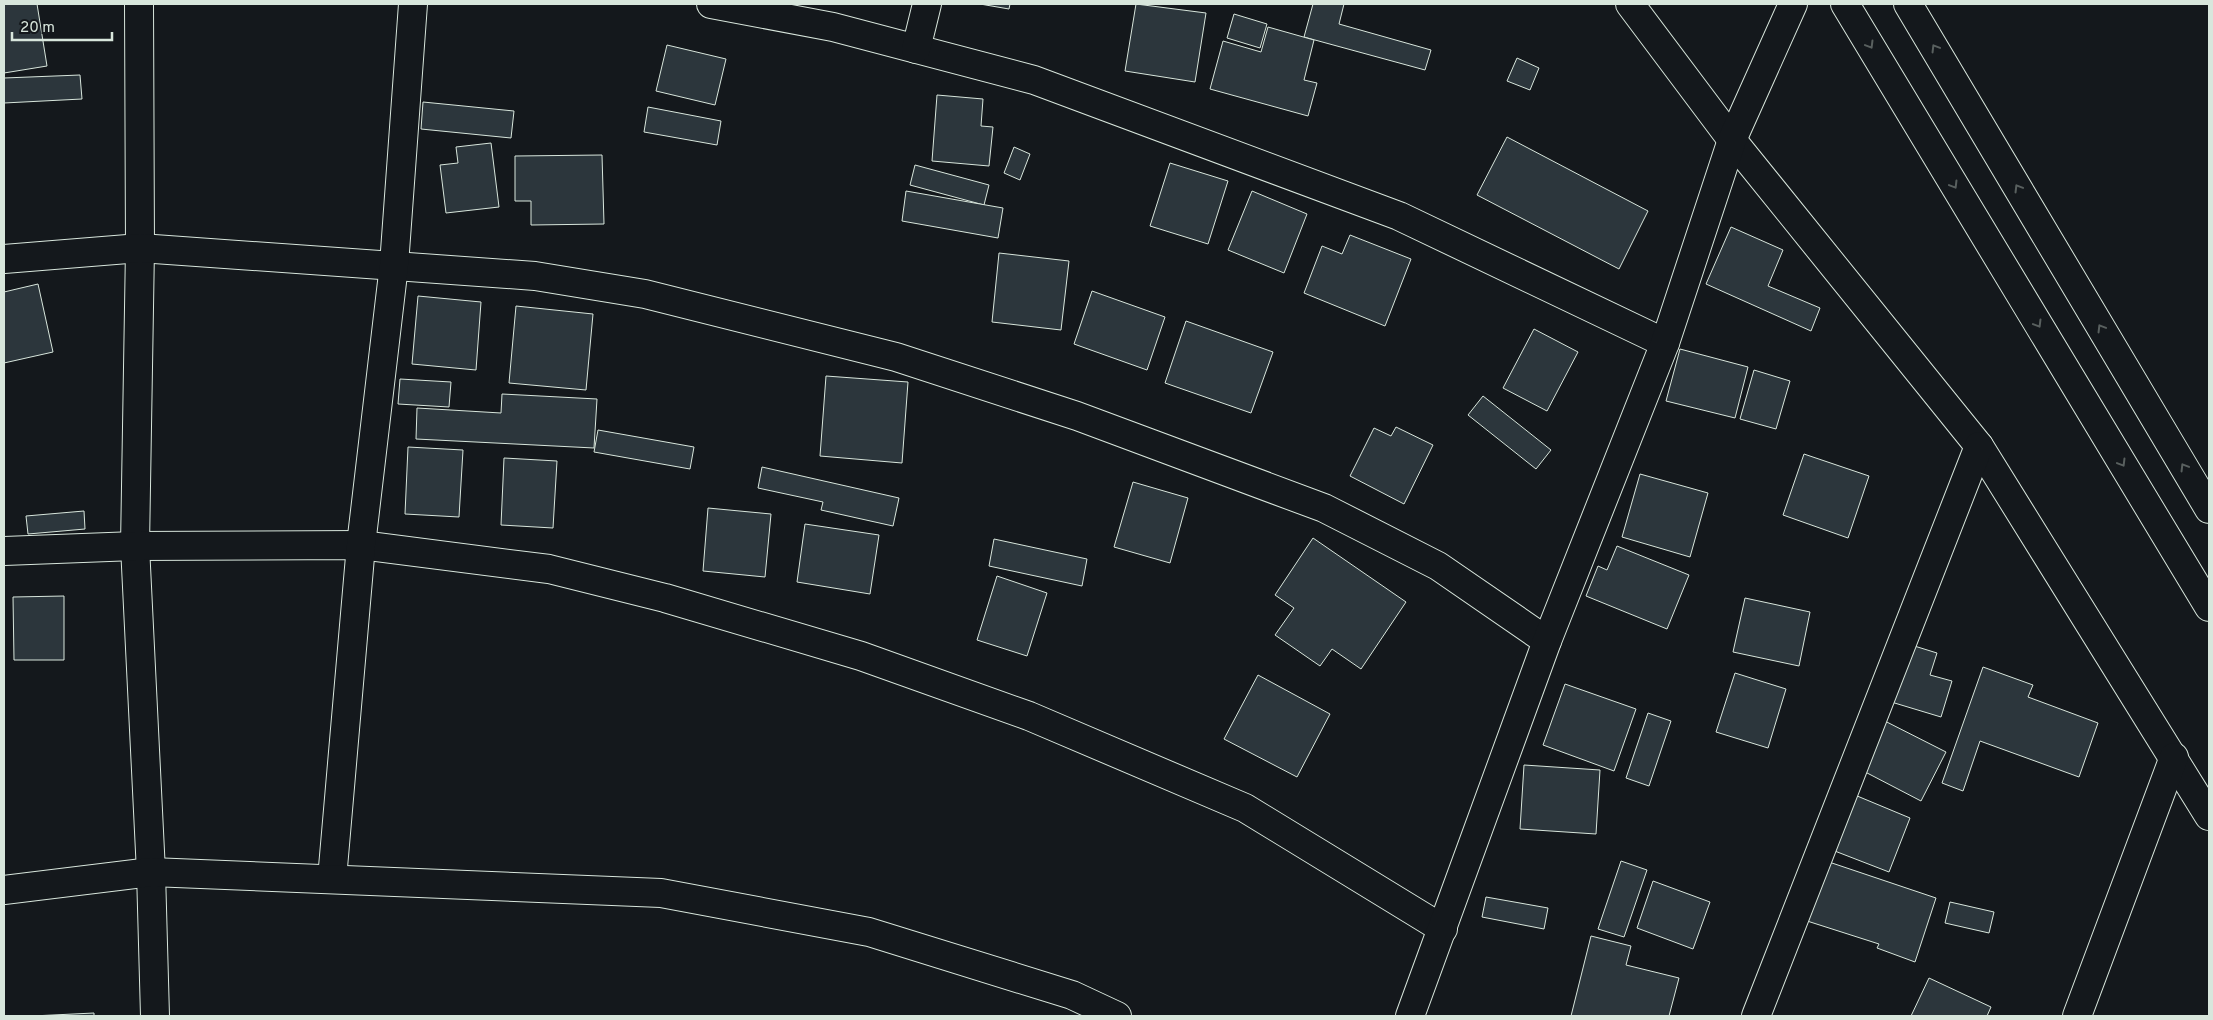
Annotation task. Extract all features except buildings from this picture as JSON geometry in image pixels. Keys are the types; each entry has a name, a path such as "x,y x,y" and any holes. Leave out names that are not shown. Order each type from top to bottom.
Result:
{"street":[{"path":"139,4 140,248 135,546 151,872 155,1016"},
{"path":"332,879 361,545 394,265 413,4"},
{"path":"711,4 833,27 1034,80 1399,216 1665,343"},
{"path":"916,49 927,4"},
{"path":"1630,4 1732,140 1979,446 2209,816"},
{"path":"1410,1016 1547,641 1665,343 1732,140 1793,4"},
{"path":"1845,4 2209,607"},
{"path":"1908,4 2209,509"},
{"path":"4,259 140,248 535,276 645,294 896,357 1077,416 1324,508 1438,566 1547,641"},
{"path":"1756,1016 1979,446"},
{"path":"4,551 135,546 361,545 549,569 665,598 861,656 1020,713 1245,808 1443,929"},
{"path":"2077,1016 2174,757"},
{"path":"4,890 151,872 661,893 870,932 1072,995 1118,1016"}]}
